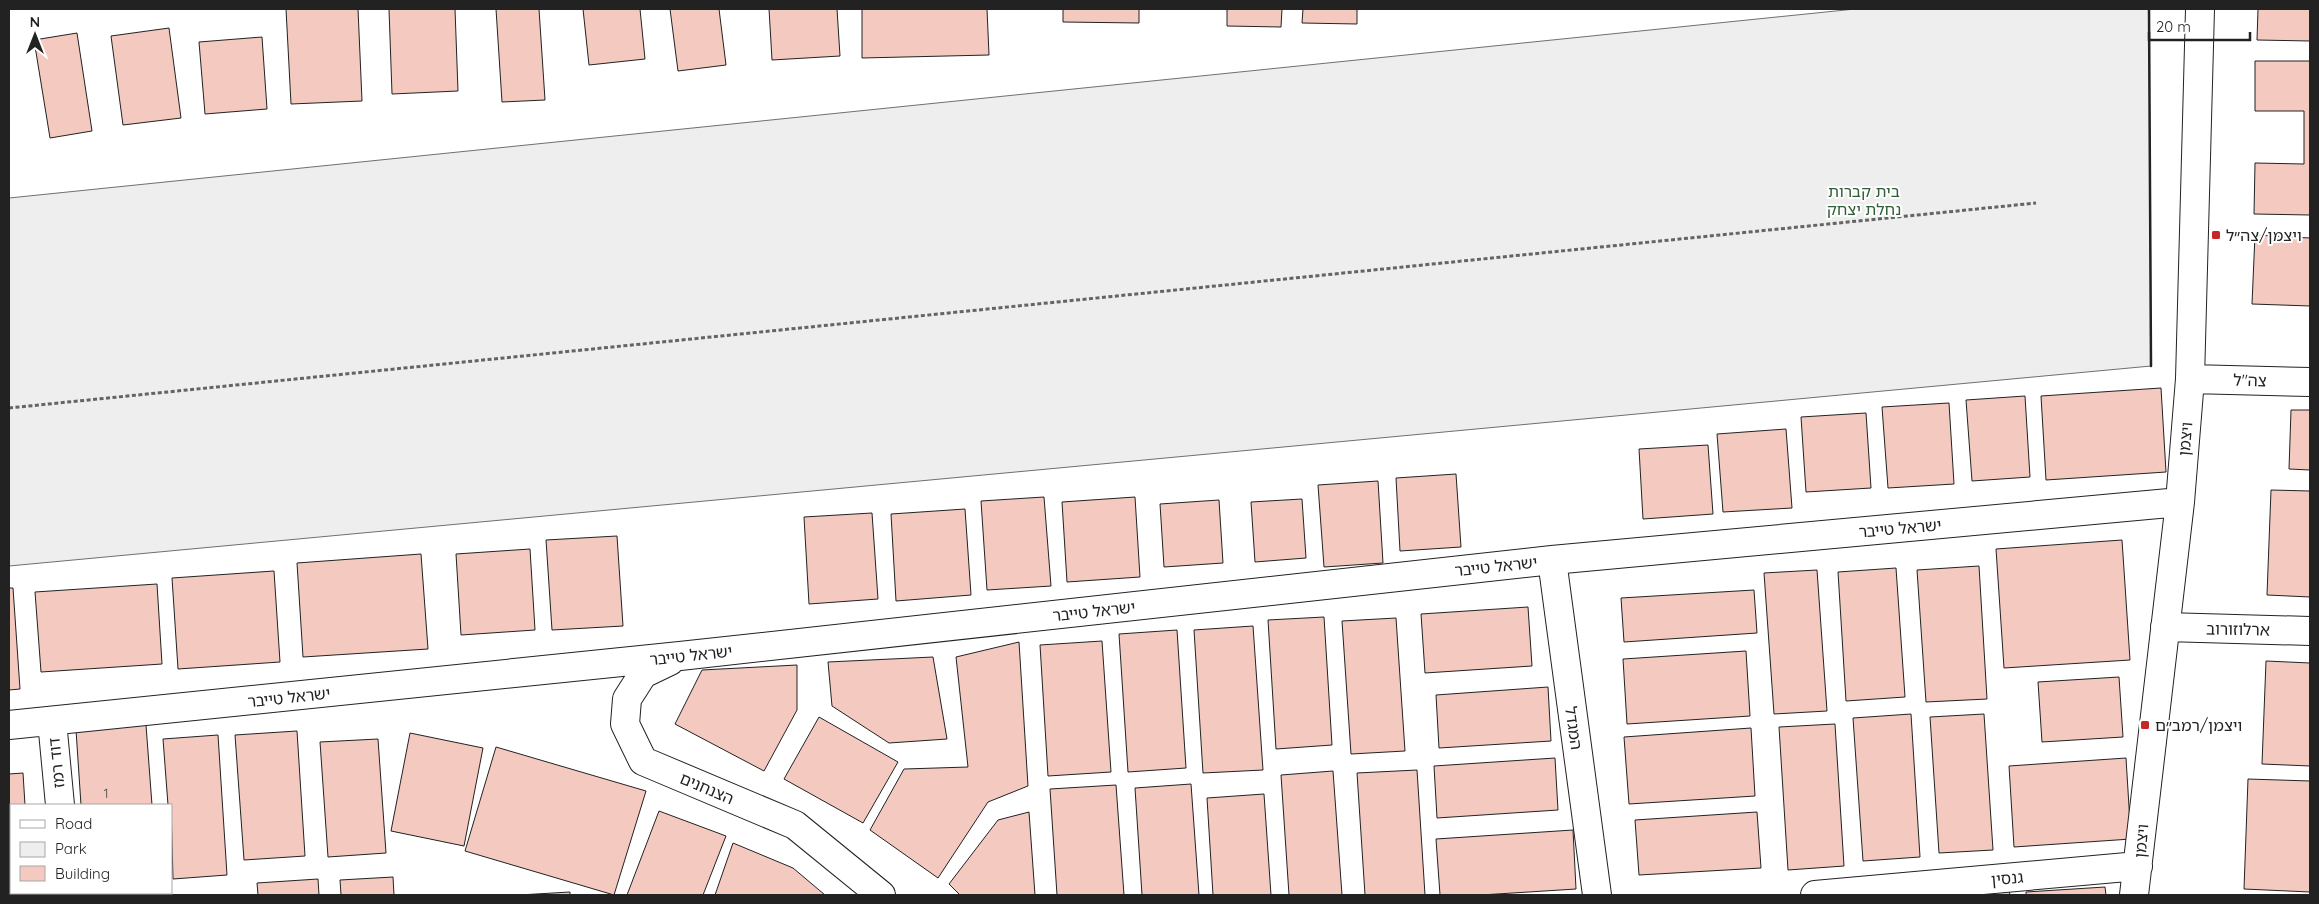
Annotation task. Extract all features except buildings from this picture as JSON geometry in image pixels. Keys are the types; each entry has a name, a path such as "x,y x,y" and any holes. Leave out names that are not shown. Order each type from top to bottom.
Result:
{"street":[{"name":"ויצמן","path":"2134,895 2180,502 2190,379 2200,9"},
{"name":"צה\"ל","path":"2190,379 2310,382"},
{"name":"ישראל טייבר","path":"9,725 680,656 1552,560 2180,502"},
{"name":"המגדל","path":"1552,560 1597,895"},
{"name":"ארלוזורוב","path":"2165,627 2310,631"},
{"name":"הצנחנים","path":"680,656 643,674 627,698 625,724 642,761 795,825 881,895"},
{"name":"דוד רמז","path":"52,721 60,804"},
{"name":"ויצמן","path":"2138,866 2142,895"},
{"name":"גנסין","path":"1815,895 2138,866"}],"path":[{"path":"9,408 2036,203"}],"green space":[{"name":"בית קברות נחלת יצחק","path":"1855,9 2149,9 2151,366 9,566 9,198"}],"wall":[{"path":"2149,9 2151,366"}],"place":[{"name":"ויצמן/צה״ל","path":"2216,235"},
{"name":"ויצמן/רמב״ם","path":"2145,725"}]}
